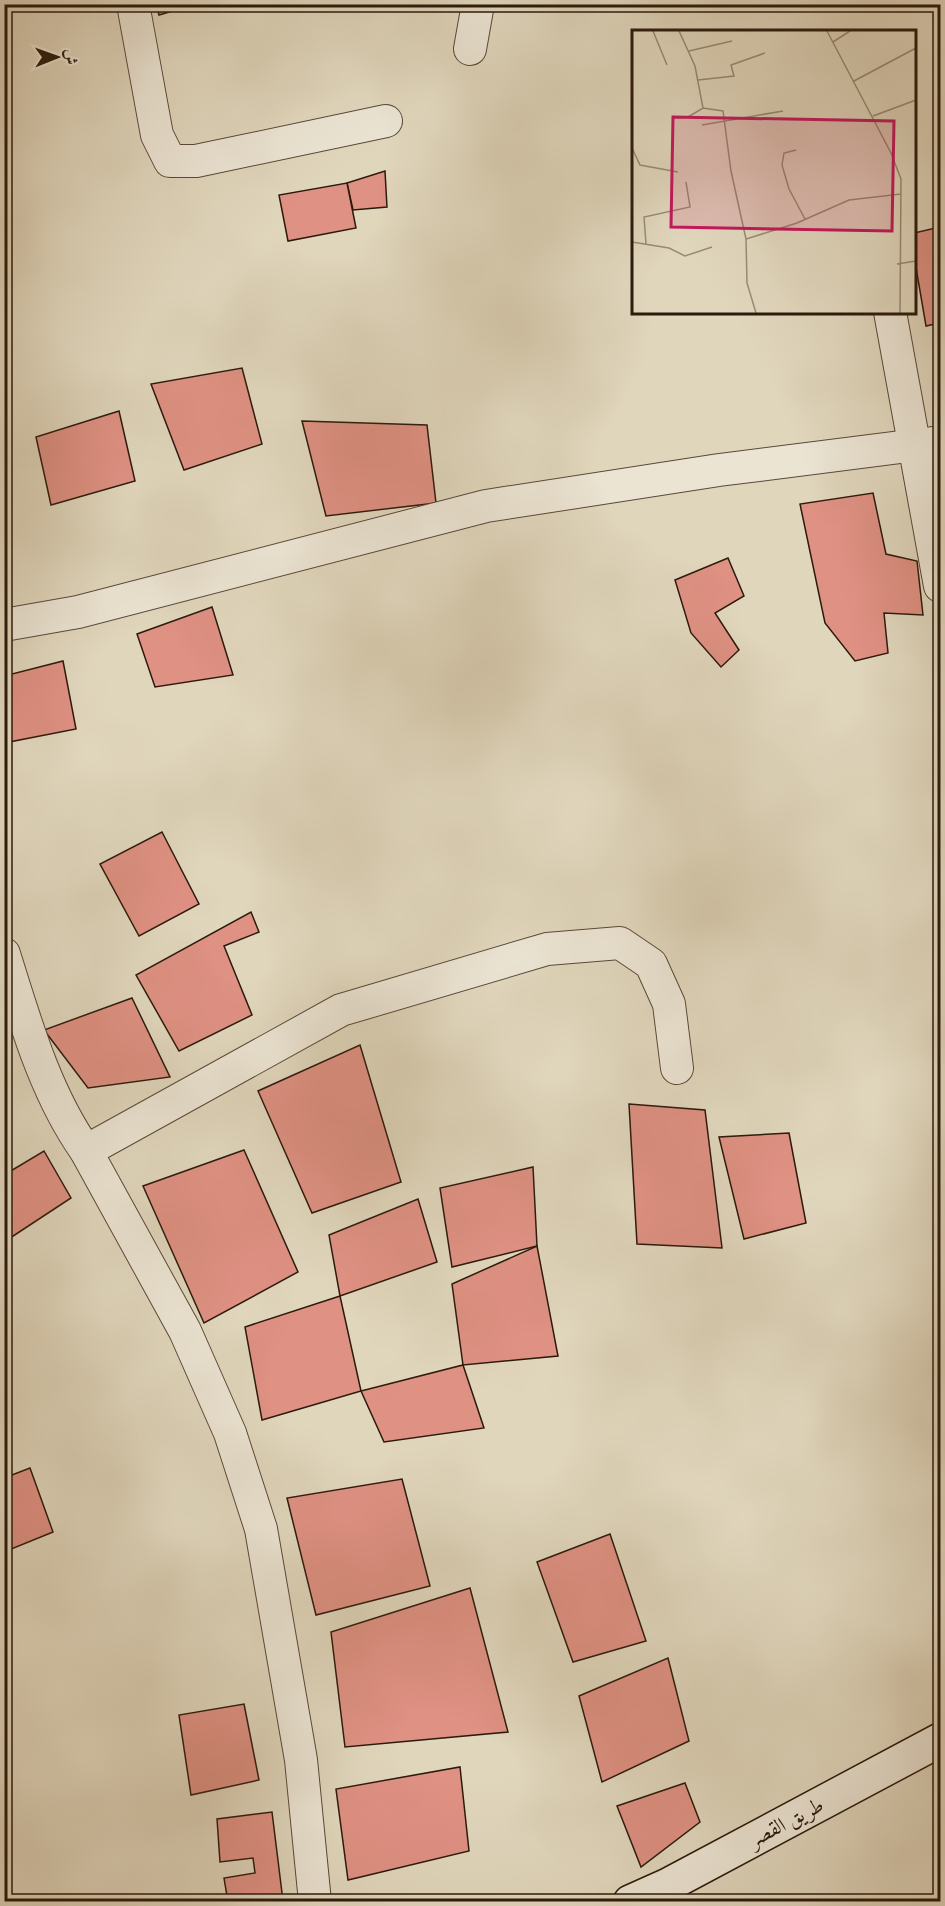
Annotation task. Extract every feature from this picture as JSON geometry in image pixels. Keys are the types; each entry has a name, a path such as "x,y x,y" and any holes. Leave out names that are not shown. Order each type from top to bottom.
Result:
{"street":[{"path":"133,4 157,135 170,161 196,161 386,121"},
{"path":"470,49 478,4"},
{"path":"891,314 927,444 940,586"},
{"path":"4,626 78,612 486,506 719,470 927,444"},
{"path":"86,1151 341,1010 547,949 620,943 651,964 669,1004 678,1068"},
{"path":"4,954 29,1032 69,1127 86,1151 185,1331 230,1433 261,1529 301,1760 315,1902"},
{"name":"طريق القصر","path":"630,1902 669,1885 940,1740"}],"building":[{"path":"156,4 196,4 159,15"},
{"path":"385,171 387,207 353,210 347,183"},
{"path":"347,183 356,228 288,241 279,195"},
{"path":"940,227 940,323 926,326 915,262 915,233"},
{"path":"242,368 262,444 184,470 151,384"},
{"path":"119,411 135,481 51,505 36,437"},
{"path":"302,421 427,425 436,503 326,516"},
{"path":"873,493 886,554 917,561 923,615 884,613 888,653 855,661 825,623 800,504"},
{"path":"728,558 744,596 715,613 739,650 721,667 691,633 675,580"},
{"path":"212,607 233,675 155,687 137,634"},
{"path":"63,661 76,729 4,743 4,676"},
{"path":"162,832 199,904 139,936 100,864"},
{"path":"251,912 259,932 224,946 252,1015 179,1051 136,975"},
{"path":"132,998 170,1077 88,1088 44,1030"},
{"path":"360,1045 401,1182 312,1213 258,1091"},
{"path":"629,1104 705,1110 722,1248 637,1244"},
{"path":"789,1133 806,1223 744,1239 719,1137"},
{"path":"244,1150 298,1272 204,1323 143,1186"},
{"path":"44,1151 71,1198 4,1242 4,1175"},
{"path":"533,1167 537,1246 452,1267 440,1188"},
{"path":"418,1199 437,1262 340,1296 329,1235"},
{"path":"537,1246 558,1356 463,1365 452,1284"},
{"path":"340,1296 361,1391 262,1420 245,1327"},
{"path":"463,1365 484,1428 384,1442 361,1391"},
{"path":"30,1468 53,1532 4,1552 4,1478"},
{"path":"402,1479 430,1586 316,1615 287,1498"},
{"path":"610,1534 646,1641 573,1662 537,1562"},
{"path":"470,1588 508,1732 345,1747 331,1632"},
{"path":"668,1658 689,1741 602,1782 579,1696"},
{"path":"244,1704 259,1780 191,1795 179,1715"},
{"path":"460,1767 469,1851 348,1880 336,1789"},
{"path":"685,1783 700,1822 641,1867 617,1806"},
{"path":"272,1812 283,1901 228,1902 224,1878 255,1873 253,1858 220,1862 217,1819"}]}
